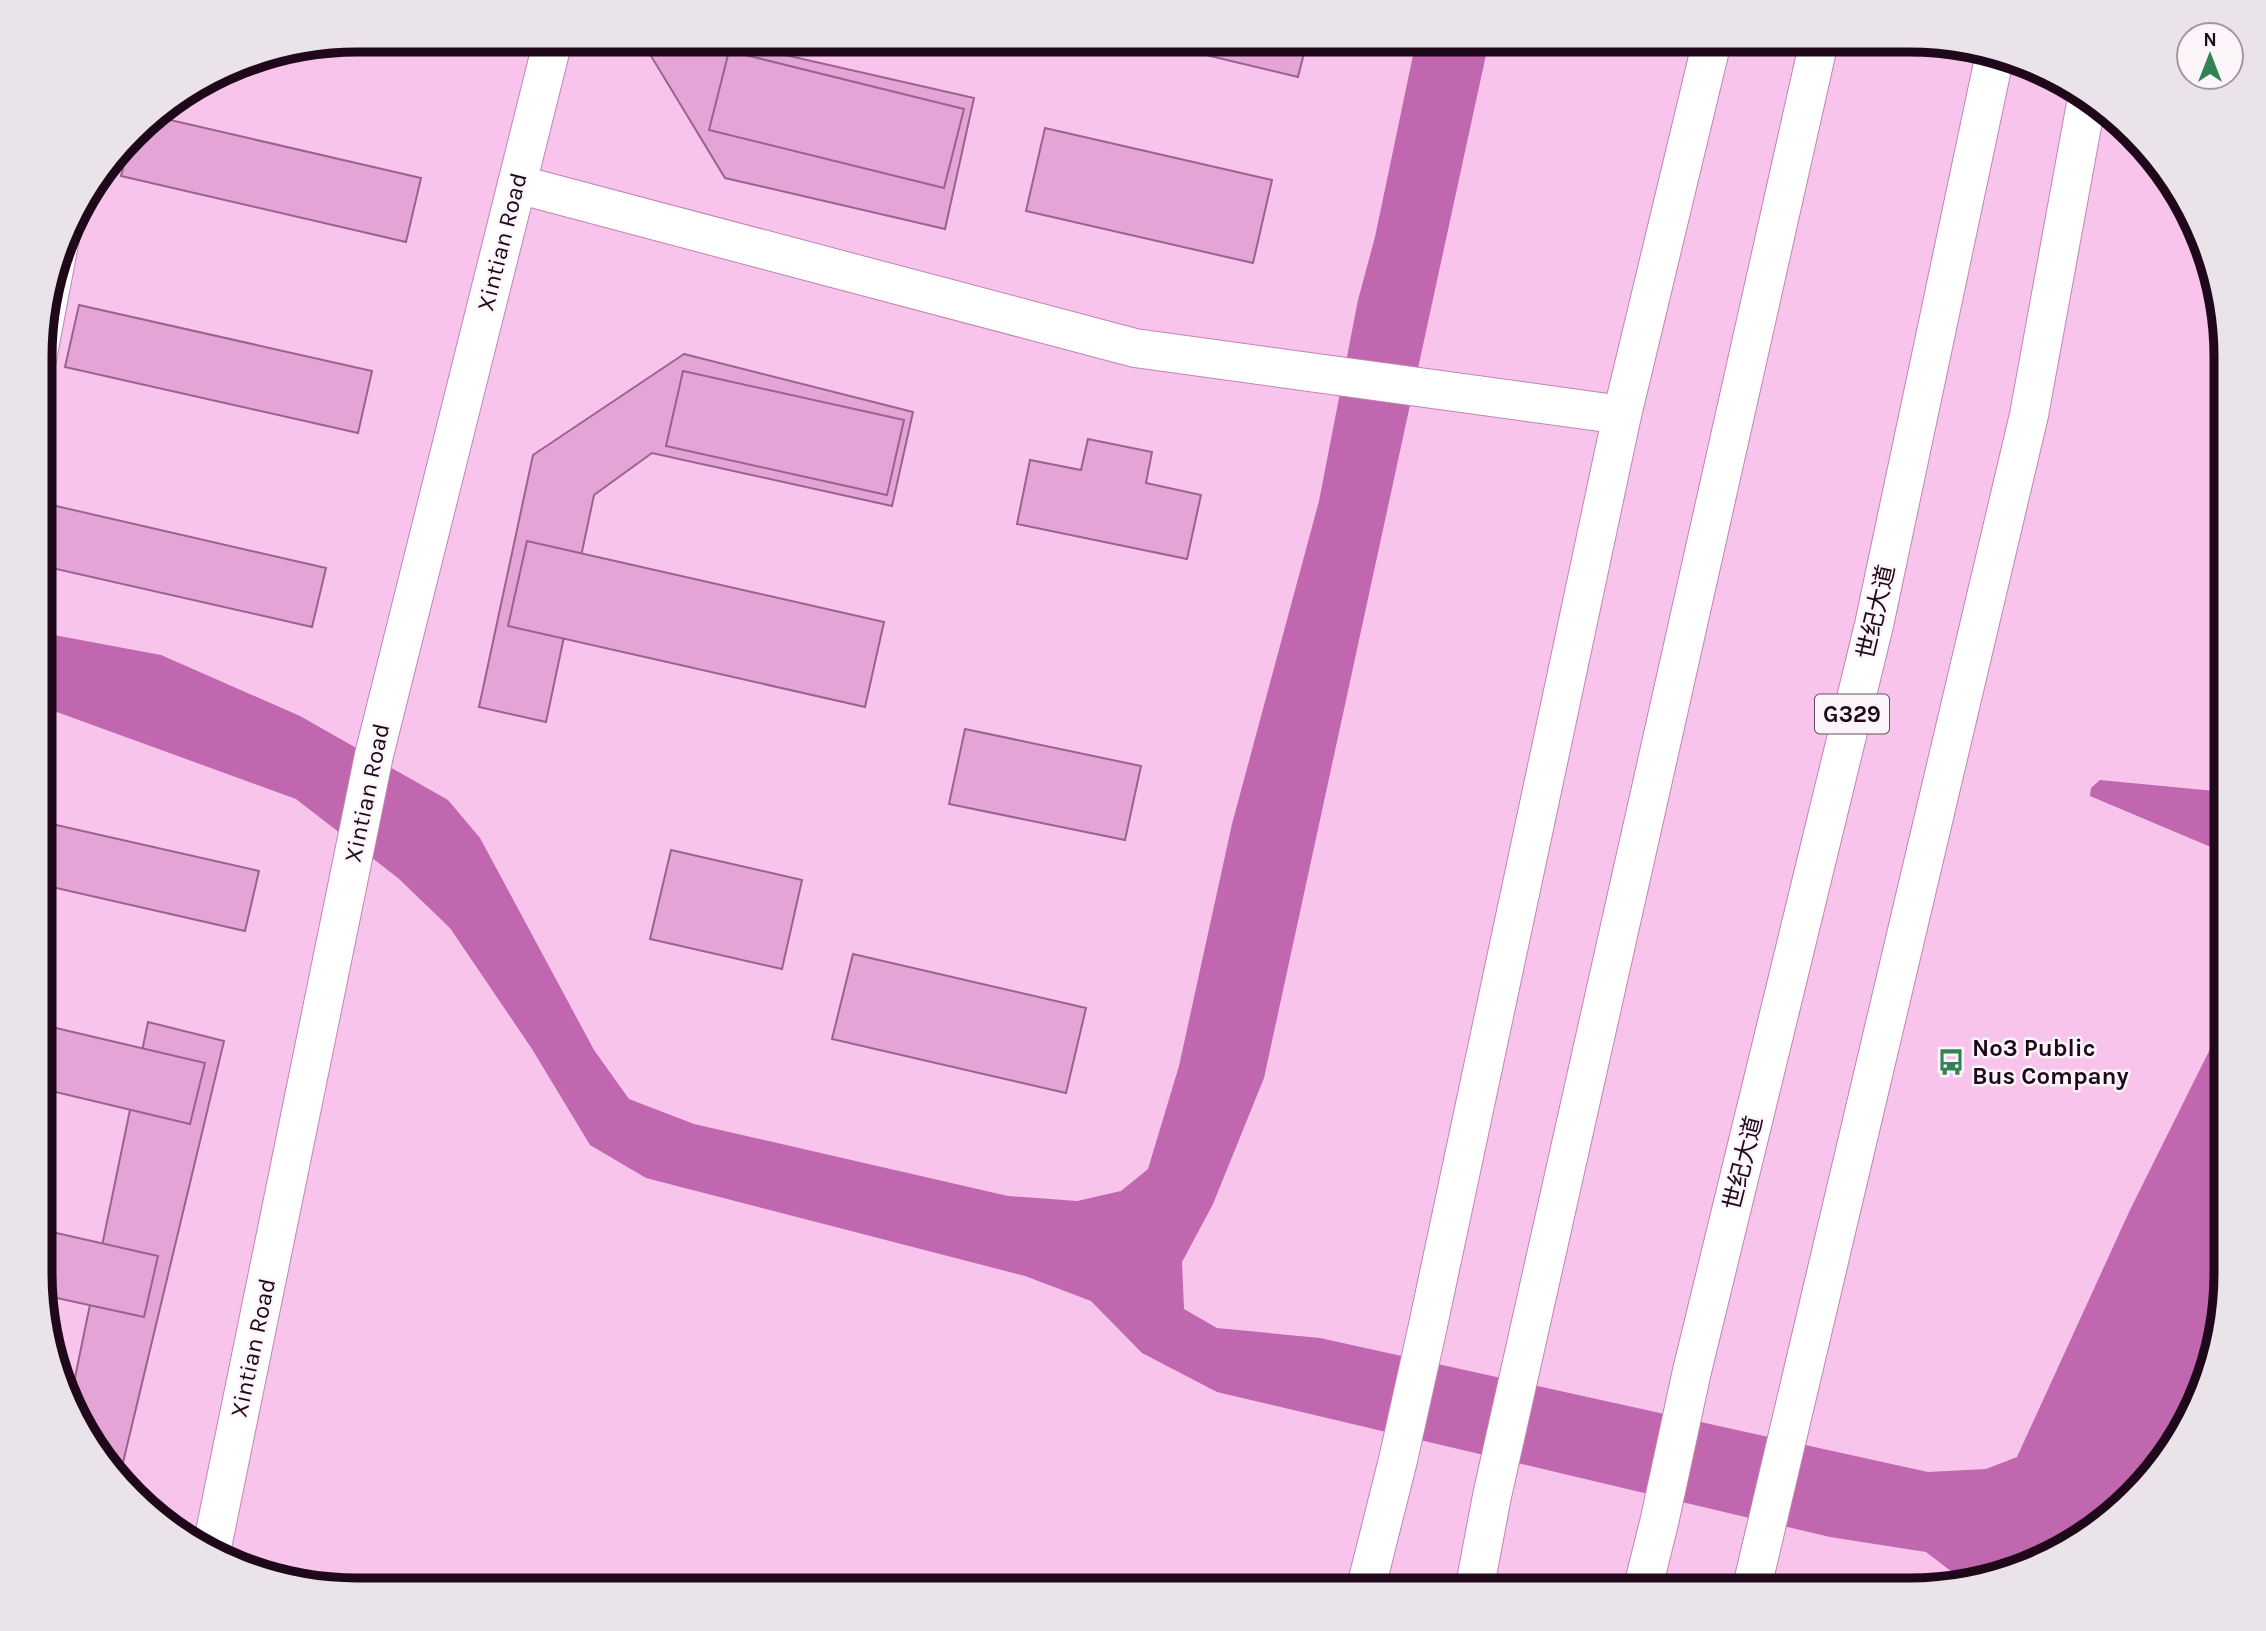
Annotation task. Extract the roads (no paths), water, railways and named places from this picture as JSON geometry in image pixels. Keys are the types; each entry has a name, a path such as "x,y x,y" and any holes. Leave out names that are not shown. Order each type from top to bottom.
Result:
{"main road":[{"name":"Xintian Road","path":"213,1542 374,755 550,52"},
{"path":"1368,1578 1427,1330 1622,415 1709,52"},
{"path":"1477,1578 1492,1496 1817,52"},
{"name":"世纪大道","path":"1645,1578 1660,1523 1692,1371 1874,625 1993,65"},
{"path":"1754,1578 2029,415 2085,109"},
{"path":"517,184 1135,348 1622,415"}],"place":[{"name":"No3 Public Bus Company","path":"1951,1062"}]}
